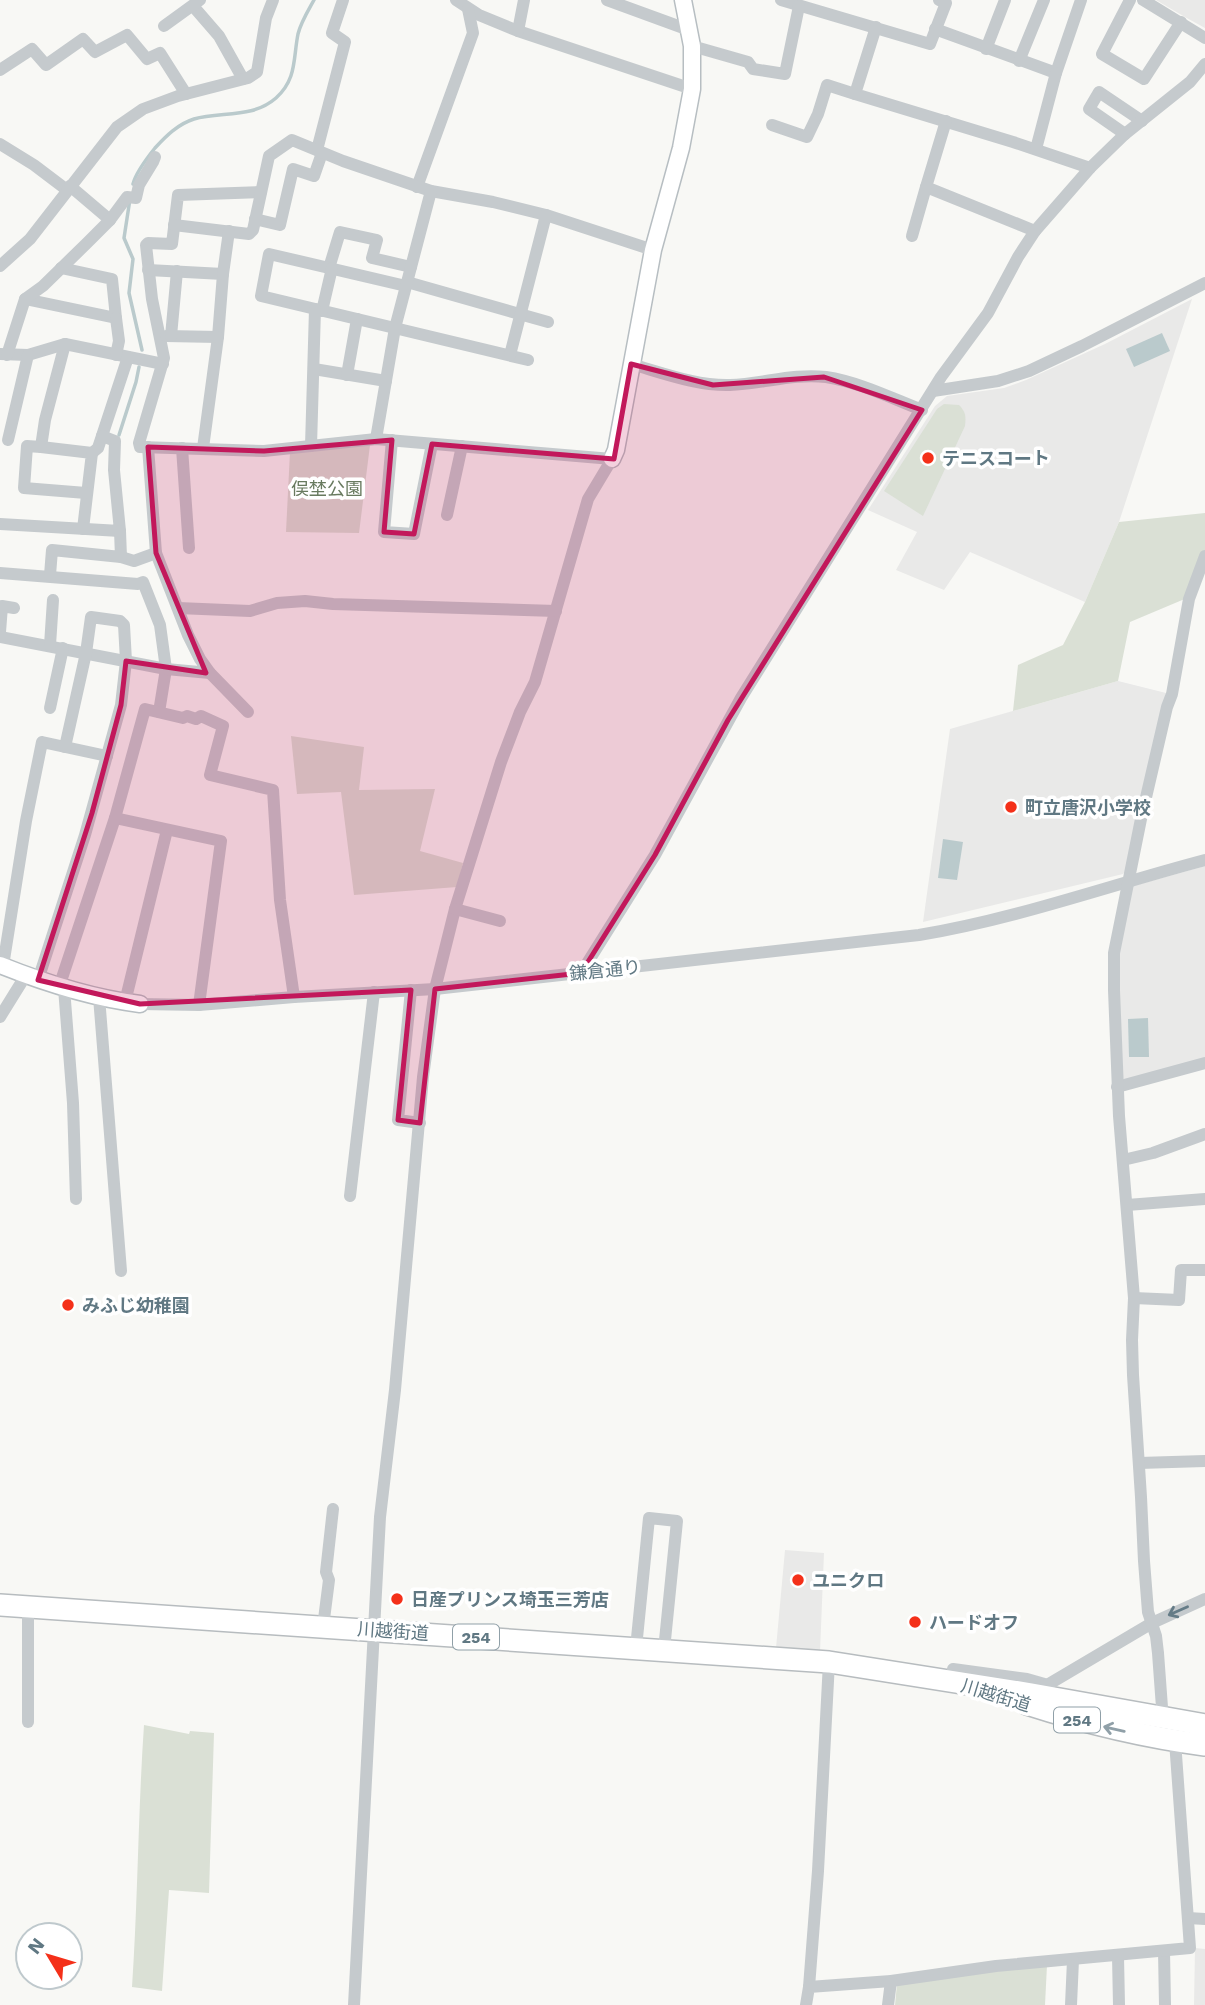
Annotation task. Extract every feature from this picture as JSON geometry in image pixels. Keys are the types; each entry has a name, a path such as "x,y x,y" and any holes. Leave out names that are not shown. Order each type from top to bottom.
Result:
{"highway":[{"name":"川越街道","path":"0,1605 829,1662 952,1675 1040,1690 1205,1745"},
{"name":"川越街道","path":"952,1675 1081,1721 1167,1733 1205,1725"}],"street":[{"path":"0,267 30,239 117,127 143,109 243,79 257,72 266,18 273,0"},
{"path":"255,219 280,225 293,169 314,176 345,42 332,33 343,0"},
{"path":"518,31 524,0"},
{"path":"607,0 748,62 753,69 785,74 799,6"},
{"path":"354,2005 380,1517 395,1390 423,1077 435,989 455,909 501,762 535,682 588,499 616,450 653,250 681,148 692,89 691,38 684,0"},
{"path":"781,0 930,44 946,3 939,0"},
{"path":"986,49 1005,0"},
{"path":"1019,61 1044,0"},
{"path":"1036,149 1056,73 1081,0"},
{"path":"1130,0 1102,54 1144,79 1181,22"},
{"path":"1143,0 1205,38"},
{"path":"164,26 196,3 219,36 243,79"},
{"path":"416,187 473,33 465,3"},
{"path":"465,3 518,31 692,89"},
{"path":"855,94 876,27"},
{"path":"935,30 1056,73"},
{"path":"0,70 32,49 46,65 83,39 94,52 127,35 148,59 160,53 186,94"},
{"path":"581,973 655,855 728,720 933,391 988,313 1035,231 1090,168 1125,134 1190,82 1205,64"},
{"path":"772,125 807,137 827,85 1090,168"},
{"path":"1125,134 1089,108 1099,92 1142,121"},
{"path":"912,236 946,121"},
{"path":"174,225 249,234 253,230 269,156 292,140 416,187 546,215 653,250"},
{"path":"0,144 69,188 110,220"},
{"path":"155,157 139,185 136,198 127,197 110,220 43,286 25,299 4,355 27,355 65,344 163,364"},
{"path":"926,187 1035,231"},
{"path":"376,439 395,328 431,191"},
{"path":"165,336 148,270 146,245 173,244 178,195 261,192"},
{"path":"510,355 546,215"},
{"path":"203,448 229,232"},
{"path":"311,446 319,310 340,232 377,240 372,258 411,267"},
{"path":"528,360 261,296 269,254 406,284 548,322"},
{"path":"61,268 112,279 122,356 102,436 98,448 92,453 83,529"},
{"path":"148,270 223,274"},
{"path":"177,271 165,336 163,364 140,447 264,451 376,439 612,459"},
{"path":"933,391 998,381 1029,371 1205,283"},
{"path":"25,299 116,318"},
{"path":"346,375 357,319"},
{"path":"165,336 218,337"},
{"path":"41,447 44,420 65,344"},
{"path":"8,440 27,355"},
{"path":"631,364 713,385 799,376 824,377 843,381 922,410"},
{"path":"314,369 386,381"},
{"path":"102,436 115,441 114,470 120,531 128,559 143,582 159,625 166,669 159,712"},
{"path":"392,440 383,532 414,534 432,444"},
{"path":"86,493 24,488 27,446 92,453"},
{"path":"447,515 462,446"},
{"path":"148,447 156,553 200,659 248,712"},
{"path":"182,448 188,548"},
{"path":"0,524 120,531"},
{"path":"50,575 52,551 128,559 156,553"},
{"path":"809,1987 891,1981 996,1966 1190,1948 1158,1653 1148,1612 1143,1561 1132,1340 1134,1298 1117,1087 1114,953 1161,732 1172,694 1189,599 1205,556"},
{"path":"0,573 138,584 143,582"},
{"path":"50,645 53,600"},
{"path":"178,608 250,611 277,603 305,601 556,611"},
{"path":"14,608 2,606 0,635 166,669 210,673"},
{"path":"0,1017 32,978 75,868 121,705 126,661 124,625 120,621 91,617 86,653 65,747"},
{"path":"50,708 63,648"},
{"path":"76,1199 73,1103 62,987 115,818 145,709 183,718 187,716 196,719 201,716 223,726 210,775 273,790 280,900 294,997"},
{"path":"2,966 42,742 107,756"},
{"path":"115,818 221,841 200,1005"},
{"path":"133,1003 167,830"},
{"name":"鎌倉通り","path":"2,966 62,987 133,1003 200,1005 435,989 919,935 1128,883 1205,860"},
{"path":"455,909 500,921"},
{"path":"411,990 398,1120 419,1123"},
{"path":"350,1196 373,992"},
{"path":"99,997 121,1271"},
{"path":"1117,1087 1205,1063"},
{"path":"402,1075 423,1077"},
{"path":"1123,1160 1153,1153 1205,1133"},
{"path":"1127,1205 1205,1199"},
{"path":"1134,1298 1179,1300 1181,1270 1205,1270"},
{"path":"1139,1463 1205,1461"},
{"path":"324,1627 329,1580 326,1572 333,1509"},
{"path":"636,1648 649,1518 677,1521 664,1650"},
{"path":"1040,1690 1152,1623 1205,1599"},
{"path":"28,1607 28,1722"},
{"path":"806,2005 818,1871 829,1662"},
{"path":"1188,1917 1205,1919"},
{"path":"1164,1951 1165,2005"},
{"path":"1118,1956 1119,2005"},
{"path":"1071,2005 1073,1960"},
{"path":"888,2005 891,1981"}],"highlighted area":[{"path":"631,364 713,385 824,377 922,410 728,720 655,855 581,973 435,989 420,1123 398,1120 411,990 140,1004 38,980 92,813 121,705 126,661 206,673 156,553 148,447 264,451 392,440 384,532 414,534 432,444 614,459"}],"shaded area":[{"path":"1156,0 1205,0 1205,28 1185,17"},
{"path":"1192,299 1119,522 1085,602 970,552 944,590 896,570 917,532 868,510 935,406 947,396 1004,388 1026,380 1105,344"},
{"path":"1162,333 1170,351 1134,367 1126,349"},
{"path":"1118,681 1166,693 1127,870 1123,874 923,922 950,729"},
{"path":"943,839 963,842 957,880 938,878"},
{"path":"1205,866 1205,1059 1125,1082 1120,1078 1117,958 1133,886"},
{"path":"1148,1018 1149,1057 1129,1057 1128,1019"},
{"path":"785,1550 824,1553 820,1652 776,1648"},
{"path":"1195,1948 1205,1949 1205,2005 1194,2005"}],"green space":[{"name":"テニスコート","path":"944,404 959,405 965,415 965,426 923,516 884,491 937,409"},
{"name":"俣埜公園","path":"370,445 359,533 286,532 290,452"},
{"path":"1205,513 1205,551 1187,598 1130,622 1118,681 1013,711 1018,665 1063,645 1085,602 1119,522"},
{"path":"291,736 364,747 359,790 435,789 420,851 463,863 457,887 354,895 341,792 297,794"},
{"path":"144,1725 189,1734 190,1731 214,1733 209,1893 169,1890 162,1991 132,1987"},
{"path":"1047,1965 1045,2005 895,2005 897,1984"}],"waterway":[{"path":"133,184 139,170 155,148 183,124 194,119 257,109 267,105 283,91 291,76 299,30 314,0"},
{"path":"130,199 124,238 133,259 129,293 142,350"},
{"path":"119,435 139,367"}],"place":[{"name":"テニスコート","path":"928,458"},
{"name":"町立唐沢小学校","path":"1011,807"},
{"name":"みふじ幼稚園","path":"68,1305"},
{"name":"ユニクロ","path":"798,1580"},
{"name":"日産プリンス埼玉三芳店","path":"397,1599"},
{"name":"ハードオフ","path":"915,1622"}]}
